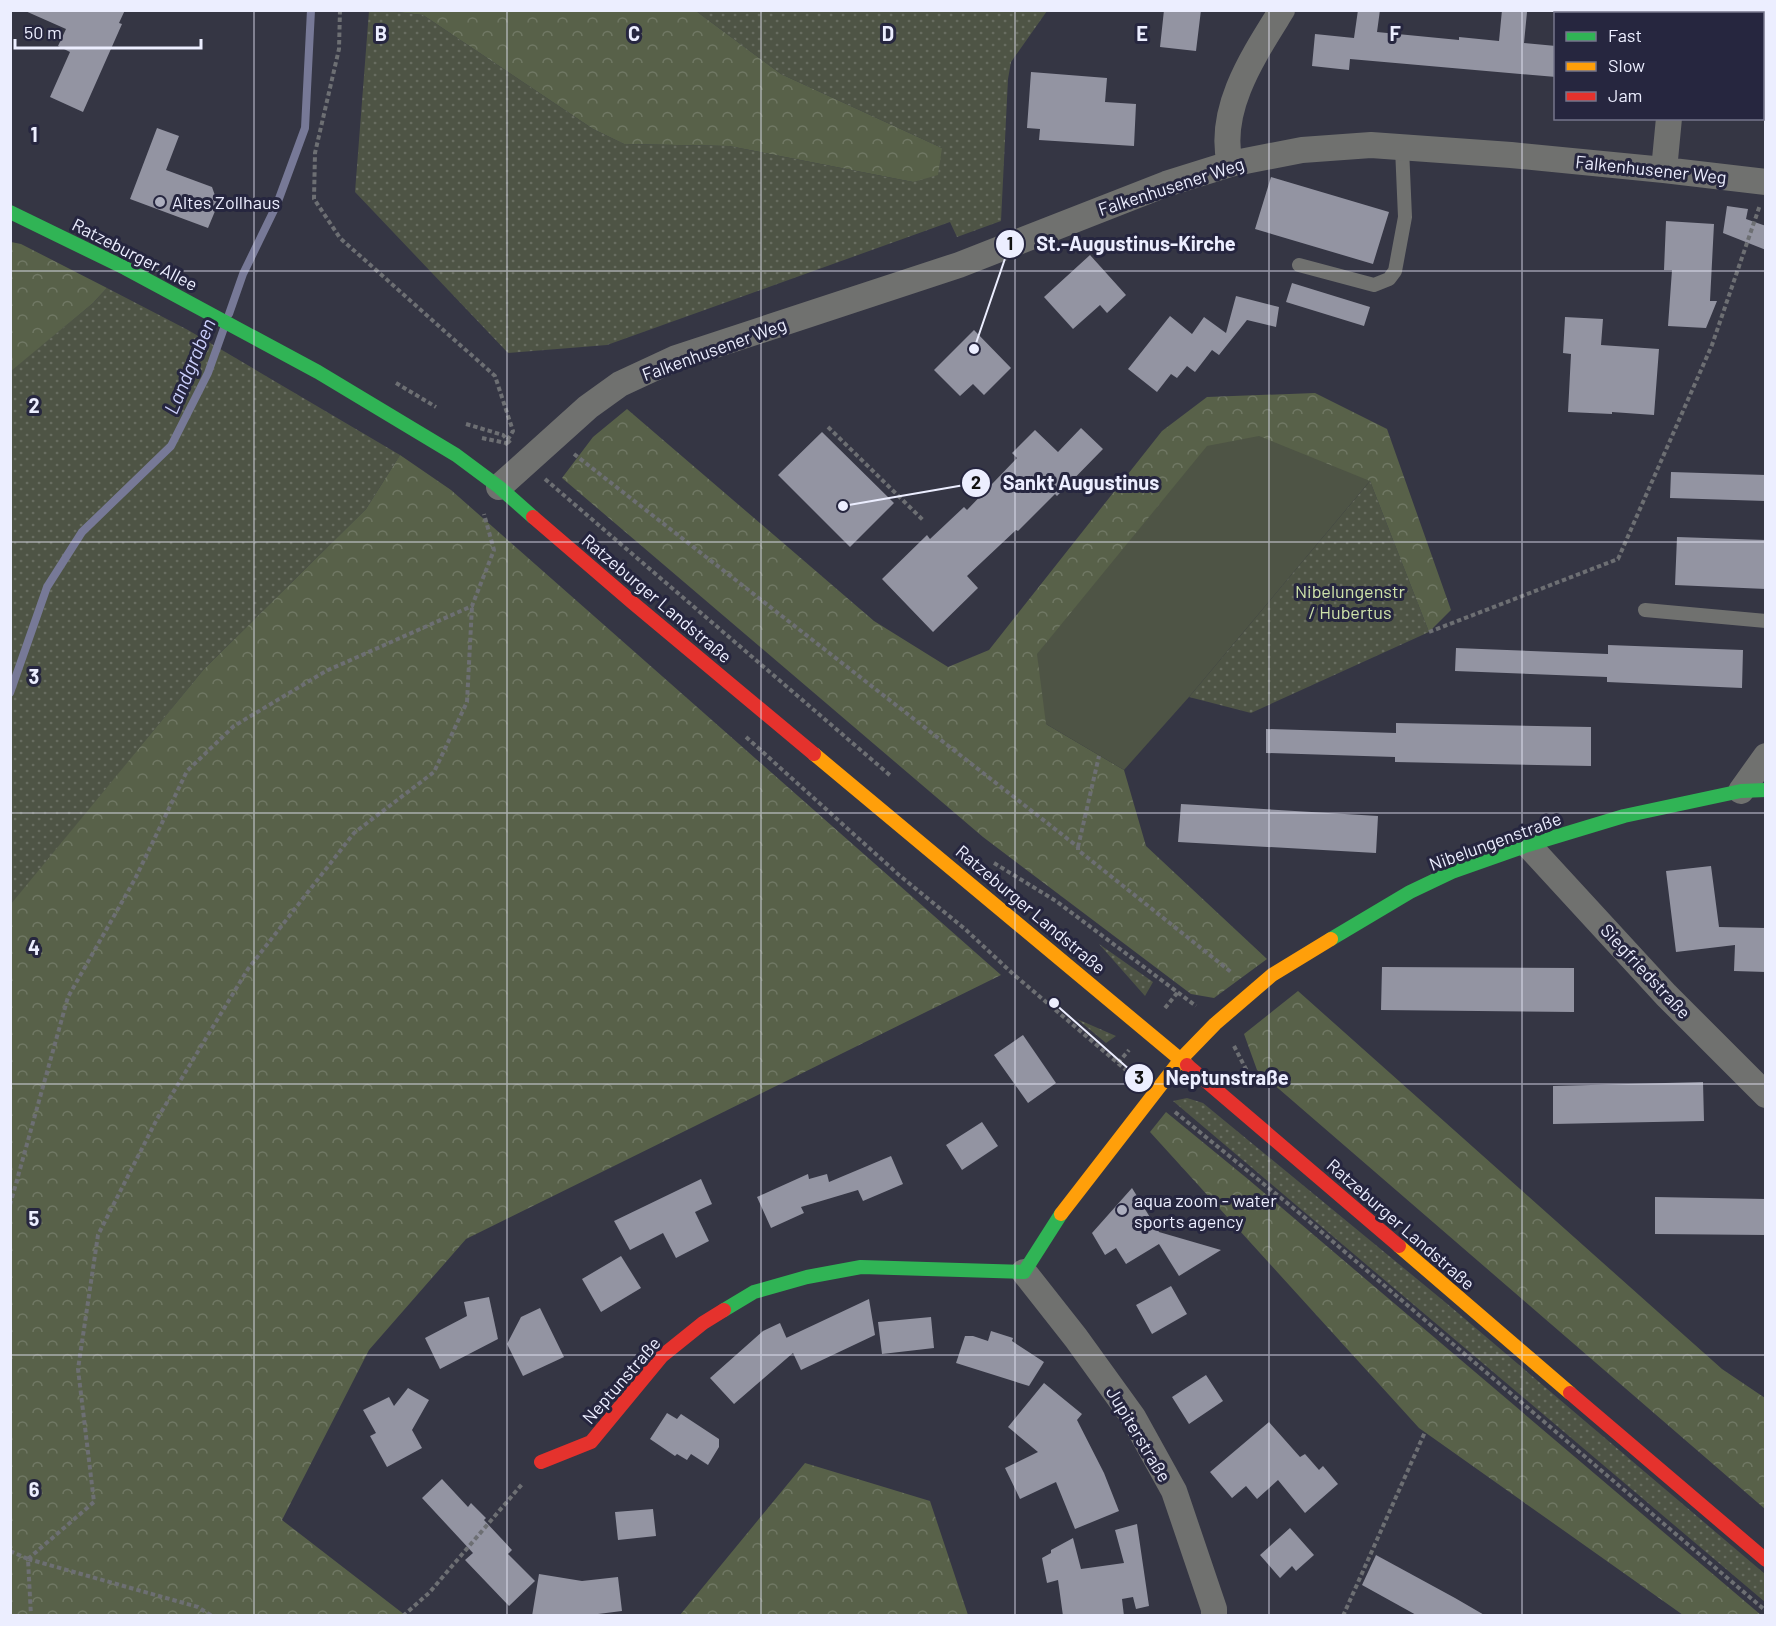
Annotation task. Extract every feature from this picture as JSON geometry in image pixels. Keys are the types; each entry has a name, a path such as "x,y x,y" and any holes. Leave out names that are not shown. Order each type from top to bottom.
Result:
{"main road":[{"name":"Ratzeburger Allee","path":"10,212 125,268 241,330"},
{"name":"Ratzeburger Landstraße","path":"241,330 318,372 448,450 499,487 633,603 1181,1059 1766,1560"},
{"name":"Nibelungenstraße","path":"1181,1059 1253,990 1272,975 1410,892 1452,872 1528,845 1624,816 1754,790"},
{"path":"1024,1272 1064,1209 1181,1059"},
{"name":"Neptunstraße","path":"541,1462 591,1442 662,1356 703,1323 754,1292 807,1277 861,1267 1024,1272"}],"street":[{"path":"1230,164 1227,149 1229,123 1234,102 1253,57 1282,10"},
{"path":"1664,170 1669,120"},
{"name":"Falkenhusener Weg","path":"499,487 588,407 621,384 676,358 960,265 1166,184 1230,164 1302,150 1371,146 1511,155 1664,170 1764,191"},
{"path":"1754,790 1766,756"},
{"name":"Siegfriedstraße","path":"1528,845 1666,995 1766,1095"},
{"name":"Jupiterstraße","path":"1024,1272 1076,1338 1133,1417 1174,1491 1219,1613"}],"lane":[{"path":"1299,265 1374,285 1389,279 1395,271 1405,217 1402,148"},
{"path":"1646,610 1766,621"}],"path":[{"path":"340,10 339,49 315,153 314,199 340,238 495,376 513,431 506,443"},
{"path":"1429,632 1618,559 1713,345 1764,191"},
{"path":"828,428 924,521"},
{"path":"552,437 1078,847 1078,850 1253,990"},
{"path":"27,1559 94,1502 78,1369 98,1235 157,1119 248,969 354,833 434,772 467,702 472,606 494,550 484,512 492,519"},
{"path":"10,1205 68,997 135,879 187,771 234,726 326,671 472,606"},
{"path":"741,733 898,875 965,929 1012,973 1153,1094 1297,1211 1766,1611"},
{"path":"1078,847 1099,756"},
{"path":"1343,1616 1425,1432"},
{"path":"403,1616 429,1593 541,1462"},
{"path":"10,1551 27,1559 198,1607 212,1616"},
{"path":"27,1559 31,1616"}],"green space":[{"path":"369,11 423,15 593,129 624,144 729,146 913,182 942,148 781,74 696,11 1047,11 1011,62 1008,79 1001,221 957,237 950,222 607,345 508,353 355,192"},
{"path":"387,11 696,11 781,74 942,148 938,175 913,182 729,146 624,144 593,129 423,15"},
{"path":"11,242 21,244 107,288 92,304 11,371"},
{"path":"107,288 188,330 400,455 366,509 204,669 11,905 10,371 92,304"},
{"path":"1315,393 1387,429 1451,610 1429,632 1370,481 1046,724 1124,770 1146,846 1267,959 1214,998 1191,994 983,837 562,478 593,437 627,409 874,621 948,667 989,650 1162,431 1207,397"},
{"path":"1259,436 1370,481 1189,697 1124,770 1046,724 1037,654 1207,446"},
{"path":"400,455 451,490 1001,975 466,1239 369,1350 282,1520 405,1615 11,1615 11,904 204,669 366,509"},
{"name":"Nibelungenstr / Hubertus","path":"1370,481 1429,632 1251,713 1189,697"},
{"path":"1099,944 1153,982 1145,996"},
{"path":"1298,991 1722,1369 1765,1398 1765,1509 1257,1070 1244,1034"},
{"path":"1077,1019 1116,1036 1106,1043"},
{"path":"1187,1098 1203,1103 1445,1302 1765,1574 1765,1602 1173,1101"},
{"path":"1166,1112 1761,1615 1683,1615 1419,1428 1150,1132"},
{"path":"805,1463 930,1501 968,1615 680,1615"}],"building":[{"path":"23,10 125,10 119,23 122,24 83,112 50,97 70,52 58,46 66,29"},
{"path":"1164,10 1201,10 1196,51 1160,47"},
{"path":"1358,10 1380,10 1377,32 1459,40 1459,37 1499,41 1502,10 1527,12 1524,43 1554,46 1554,77 1350,59 1349,70 1312,66 1315,34 1354,38"},
{"path":"1031,72 1107,78 1105,102 1136,104 1134,146 1039,140 1040,129 1027,128"},
{"path":"157,128 179,136 166,170 212,187 218,204 208,228 130,199"},
{"path":"1271,177 1389,212 1373,264 1255,229"},
{"path":"1727,206 1748,209 1746,219 1766,226 1766,250 1723,233"},
{"path":"1666,221 1714,224 1710,301 1717,301 1706,328 1668,326 1672,270 1664,270"},
{"path":"1090,255 1126,295 1107,313 1100,305 1073,329 1044,297"},
{"path":"1292,283 1370,307 1364,326 1286,302"},
{"path":"1236,296 1279,307 1276,327 1247,320 1219,355 1212,350 1195,372 1187,366 1177,378 1171,374 1157,392 1128,369 1170,316 1192,334 1204,317 1226,333"},
{"path":"1565,317 1603,319 1601,345 1659,349 1654,415 1568,412 1571,354 1563,353"},
{"path":"974,330 1011,368 984,395 973,384 960,396 934,370"},
{"path":"1081,428 1103,449 1057,496 1055,494 1018,531 1016,530 967,576 978,588 933,632 882,579 927,535 930,539 964,507 967,510 1017,458 1012,453 1035,430 1058,452"},
{"path":"822,432 894,503 850,547 778,475"},
{"path":"1671,472 1766,475 1766,501 1670,498"},
{"path":"1677,537 1766,540 1766,589 1675,585"},
{"path":"1608,645 1743,650 1742,688 1607,682 1607,677 1455,671 1456,648 1608,654"},
{"path":"1396,723 1591,727 1591,766 1395,762 1395,757 1266,753 1266,729 1396,733"},
{"path":"1181,804 1378,816 1376,853 1178,842"},
{"path":"1711,866 1719,927 1766,928 1766,972 1734,971 1735,945 1676,952 1666,871"},
{"path":"1382,967 1574,968 1574,1012 1381,1010"},
{"path":"1023,1035 1056,1083 1028,1103 994,1055"},
{"path":"1703,1082 1704,1121 1553,1124 1553,1086"},
{"path":"982,1122 998,1146 962,1170 946,1145"},
{"path":"891,1156 903,1184 863,1201 858,1190 801,1207 804,1213 771,1228 757,1197 808,1174 809,1179 827,1174 829,1182"},
{"path":"701,1179 712,1204 695,1212 709,1241 676,1258 663,1233 630,1250 614,1221"},
{"path":"1132,1188 1159,1232 1221,1250 1179,1276 1159,1244 1126,1264 1116,1248 1105,1255 1092,1233"},
{"path":"1655,1197 1766,1199 1766,1235 1655,1234"},
{"path":"621,1256 641,1288 601,1312 582,1279"},
{"path":"1171,1286 1187,1314 1152,1334 1136,1305"},
{"path":"489,1297 498,1339 440,1369 425,1338 467,1316 464,1302"},
{"path":"869,1299 875,1335 801,1370 786,1338"},
{"path":"540,1308 564,1357 523,1376 507,1344 521,1317"},
{"path":"931,1317 934,1348 882,1354 878,1322"},
{"path":"780,1323 793,1353 734,1404 710,1378 763,1331"},
{"path":"991,1331 1013,1338 1012,1341 1044,1362 1029,1386 956,1363 965,1336 988,1341"},
{"path":"1206,1375 1223,1401 1189,1424 1172,1397"},
{"path":"1044,1383 1082,1414 1077,1420 1104,1473 1119,1511 1075,1529 1056,1482 1020,1499 1005,1468 1038,1452 1008,1427"},
{"path":"408,1388 429,1400 412,1430 422,1448 387,1467 370,1436 376,1433 363,1410 389,1397 394,1406"},
{"path":"667,1413 677,1419 681,1414 719,1439 719,1447 708,1465 691,1454 687,1460 677,1454 675,1456 650,1439"},
{"path":"1269,1422 1300,1457 1305,1454 1319,1470 1323,1466 1338,1484 1305,1513 1278,1480 1257,1499 1246,1486 1232,1498 1210,1472"},
{"path":"442,1479 468,1507 471,1503 486,1518 484,1520 512,1550 508,1554 535,1581 509,1606 465,1560 473,1553 422,1498"},
{"path":"653,1509 656,1536 618,1540 615,1512"},
{"path":"1137,1524 1149,1606 1136,1609 1133,1597 1122,1599 1124,1616 1063,1616 1058,1580 1047,1583 1042,1558 1051,1553 1051,1550 1073,1538 1081,1569 1124,1563 1115,1530"},
{"path":"1290,1528 1314,1555 1296,1571 1292,1566 1280,1578 1260,1555"},
{"path":"1376,1555 1486,1616 1418,1616 1362,1585"},
{"path":"539,1574 582,1581 618,1577 622,1611 582,1616 532,1616"}],"waterway":[{"name":"Landgraben","path":"229,314 243,274 277,204 305,128 311,10"},
{"name":"Landgraben","path":"10,693 47,587 82,532 171,446 208,373 224,328"}],"traffic: fast":[{"path":"10,212 125,268 318,372 456,455 499,487 533,517"},
{"path":"1331,939 1410,892 1452,872 1528,845 1624,816 1741,791 1766,790"},
{"path":"724,1310 754,1292 807,1277 861,1267 1024,1272 1061,1214"}],"traffic: slow":[{"path":"814,754 1187,1065"},
{"path":"1061,1214 1181,1059 1215,1024 1272,975 1331,939"},
{"path":"1399,1246 1570,1393"}],"traffic: jam":[{"path":"533,517 814,754"},
{"path":"1187,1065 1399,1246"},
{"path":"541,1462 591,1442 662,1356 703,1323 724,1310"},
{"path":"1570,1393 1766,1560"}],"place":[{"name":"Altes Zollhaus","path":"160,202"},
{"name":"St.-Augustinus-Kirche","path":"974,349"},
{"name":"Sankt Augustinus","path":"843,506"},
{"name":"Neptunstraße","path":"1054,1003"},
{"name":"aqua zoom - water sports agency","path":"1122,1210"}]}
